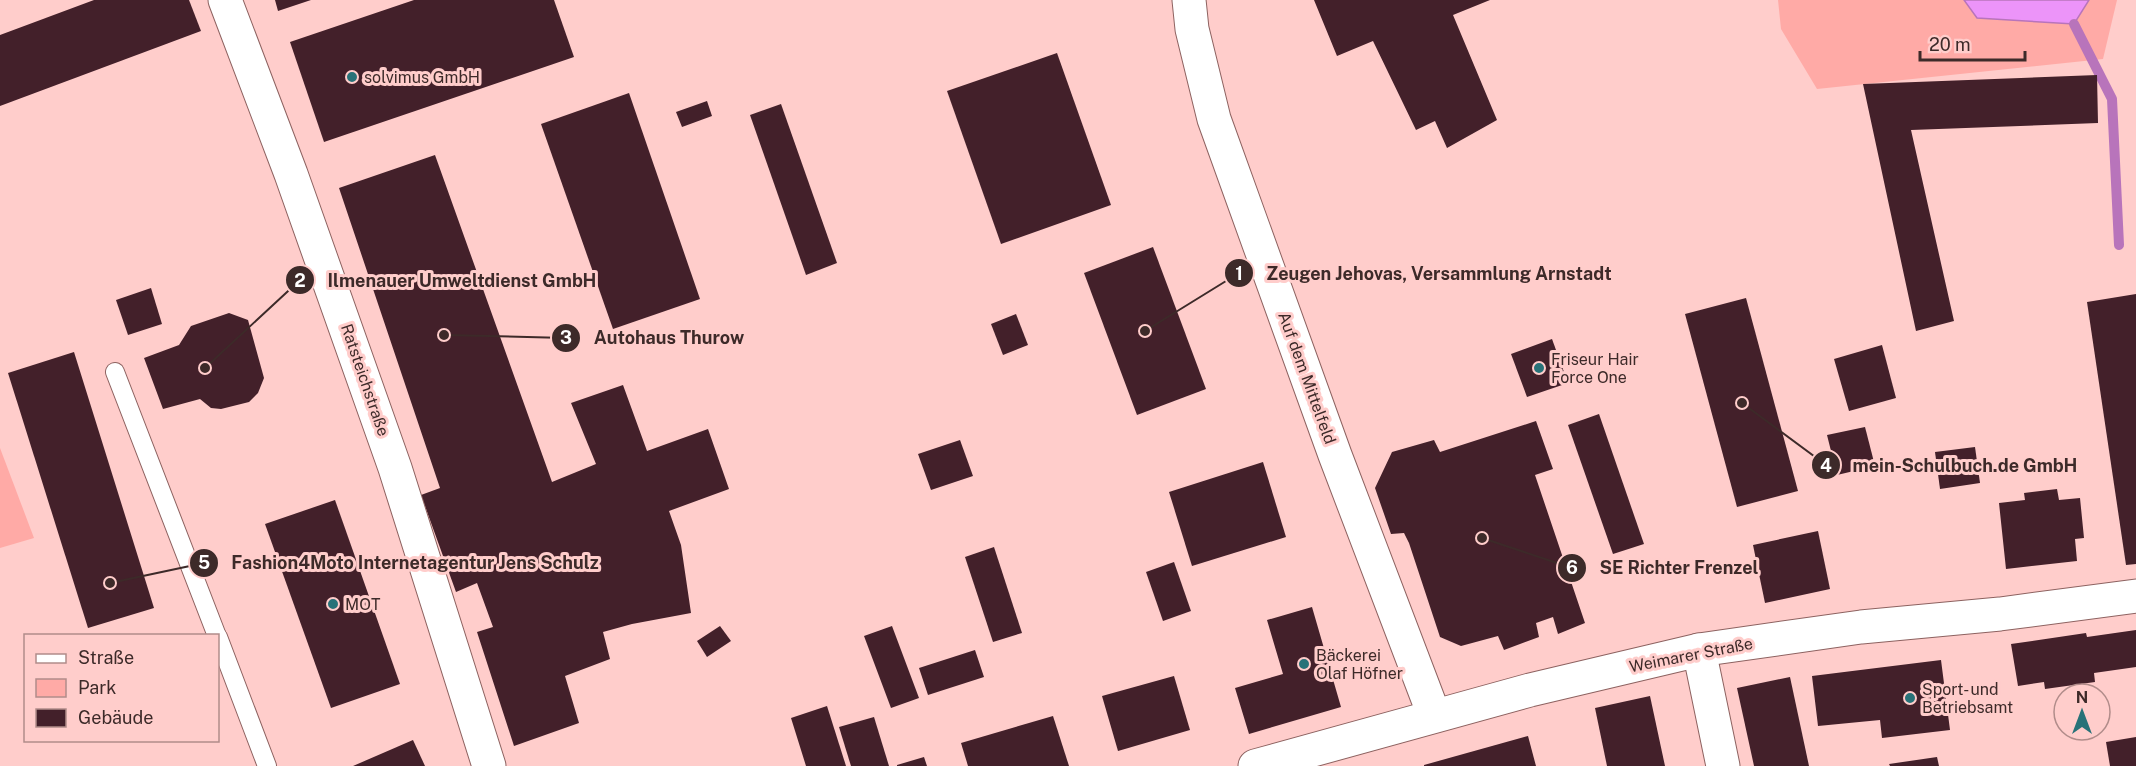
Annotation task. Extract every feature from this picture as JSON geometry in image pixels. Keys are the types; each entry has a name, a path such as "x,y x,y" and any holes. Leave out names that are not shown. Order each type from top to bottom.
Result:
{"street":[{"name":"Ratsteichstraße","path":"225,0 291,174 392,458 489,766"},
{"name":"Auf dem Mittelfeld","path":"1189,0 1191,29 1214,119 1327,433 1434,715"},
{"name":"Weimarer Straße","path":"1255,766 1434,715 1609,670 1699,650 1861,627 2000,615 2136,596"},
{"path":"1699,650 1723,766"}],"lane":[{"path":"115,372 216,634"},
{"path":"219,641 267,766"}],"green space":[{"path":"1778,0 1964,0 1977,18 2074,24 2089,0 2117,0 2103,59 1817,89 1781,29"},
{"path":"0,448 34,538 0,548"}],"shaded area":[{"path":"1964,0 2089,0 2074,24 1977,18"}],"building":[{"path":"94,0 189,0 201,31 0,106 0,35"},
{"path":"275,0 311,0 278,11"},
{"path":"414,0 554,0 574,57 324,142 290,42"},
{"path":"1314,0 1490,0 1453,15 1497,120 1447,148 1435,121 1416,130 1373,41 1337,56"},
{"path":"1057,53 1111,205 1001,244 947,91"},
{"path":"2097,75 2098,123 1911,130 1954,321 1916,331 1863,84"},
{"path":"629,93 700,299 613,329 541,124"},
{"path":"707,101 712,116 682,127 676,112"},
{"path":"781,104 837,263 806,275 750,115"},
{"path":"435,155 552,482 596,464 571,403 623,385 647,451 708,429 729,489 669,511 681,545 691,613 603,632 610,659 565,676 579,723 514,746 477,632 493,627 477,583 456,592 421,495 440,488 339,188"},
{"path":"1153,247 1206,389 1137,415 1084,273"},
{"path":"151,288 162,324 128,335 116,300"},
{"path":"2136,294 2136,564 2126,565 2087,302"},
{"path":"1746,298 1798,491 1737,507 1685,314"},
{"path":"229,313 248,320 264,378 258,393 249,402 221,409 211,408 200,399 163,409 144,358 179,345 191,326"},
{"path":"1016,314 1028,345 1003,355 991,324"},
{"name":"Friseur Hair Force One","path":"1552,339 1568,383 1527,397 1511,354"},
{"path":"1882,345 1896,398 1849,411 1834,359"},
{"path":"74,352 154,608 88,628 8,373"},
{"path":"1599,414 1644,544 1613,554 1568,425"},
{"path":"1536,421 1553,469 1535,475 1585,623 1558,634 1553,617 1536,623 1539,637 1504,650 1498,636 1461,646 1440,637 1409,543 1404,533 1391,534 1375,488 1392,452 1434,440 1440,452"},
{"path":"1865,427 1875,466 1837,475 1827,435"},
{"path":"960,440 973,476 931,490 918,454"},
{"path":"1975,447 1980,483 1940,489 1935,452"},
{"path":"1263,462 1286,537 1192,566 1169,492"},
{"path":"2057,489 2059,500 2080,498 2084,538 2075,539 2077,561 2006,569 1999,503 2025,500 2024,493"},
{"name":"MOT","path":"335,500 400,684 331,708 265,524"},
{"path":"1818,531 1830,589 1765,603 1753,545"},
{"path":"994,547 1022,633 993,642 965,557"},
{"path":"1174,562 1191,611 1163,621 1146,572"},
{"name":"Bäckerei Olaf Höfner","path":"1312,607 1341,707 1249,734 1235,688 1283,674 1267,620"},
{"path":"720,626 731,641 707,657 697,641"},
{"path":"892,626 919,698 891,708 864,636"},
{"path":"2136,630 2136,667 2094,673 2095,682 2052,682 2052,688 2045,689 2044,682 2018,686 2011,644 2086,633 2087,637"},
{"path":"975,650 984,677 928,695 919,668"},
{"name":"Sport- und Betriebsamt","path":"1941,660 1950,730 1882,738 1880,720 1818,726 1812,676"},
{"path":"1174,676 1190,730 1118,751 1102,696"},
{"path":"1790,677 1809,766 1754,766 1737,688"},
{"path":"1650,696 1665,766 1607,766 1595,708"},
{"path":"827,706 846,766 806,766 791,718"},
{"path":"1053,716 1069,766 968,766 961,743"},
{"path":"874,717 889,766 851,766 839,727"},
{"path":"1528,736 1536,766 1424,766 1424,765"},
{"path":"2136,737 2136,766 2110,766 2106,742"},
{"path":"413,740 425,766 353,766"},
{"path":"924,757 927,766 897,766 897,765"},
{"path":"1937,757 1939,766 1890,766 1889,764"}],"waterway":[{"path":"2074,24 2112,99 2119,245"}],"place":[{"name":"solvimus GmbH","path":"352,77"},
{"name":"Zeugen Jehovas, Versammlung Arnstadt","path":"1145,331"},
{"name":"Autohaus Thurow","path":"444,335"},
{"name":"Ilmenauer Umweltdienst GmbH","path":"205,368"},
{"name":"Friseur Hair Force One","path":"1539,368"},
{"name":"mein-Schulbuch.de GmbH","path":"1742,403"},
{"name":"SE Richter Frenzel","path":"1482,538"},
{"name":"Fashion4Moto Internetagentur Jens Schulz","path":"110,583"},
{"name":"MOT","path":"333,604"},
{"name":"Bäckerei Olaf Höfner","path":"1304,664"},
{"name":"Sport- und Betriebsamt","path":"1910,698"}]}
